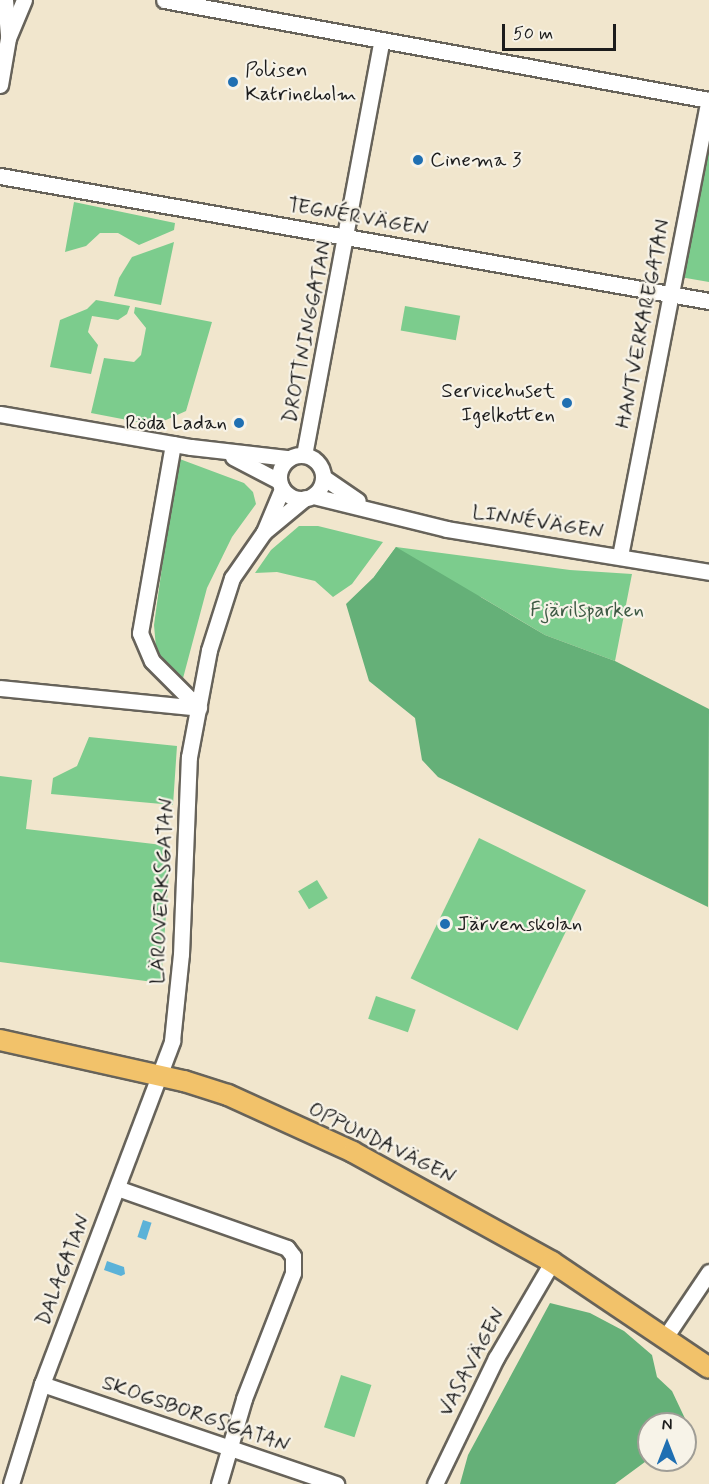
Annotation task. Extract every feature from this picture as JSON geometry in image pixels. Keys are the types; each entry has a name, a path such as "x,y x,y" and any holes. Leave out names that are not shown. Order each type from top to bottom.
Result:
{"main road":[{"name":"OPPUNDAVÄGEN","path":"0,1040 160,1074 228,1095 353,1152 552,1262 666,1336 709,1368"}],"street":[{"path":"5,0 8,38"},
{"path":"0,85 8,38 24,0"},
{"path":"165,0 709,100"},
{"name":"DROTTNINGGATAN","path":"304,455 348,236 382,40"},
{"name":"HANTVERKAREGATAN","path":"620,556 709,100"},
{"name":"TEGNÉRVÄGEN","path":"0,176 709,301"},
{"path":"0,414 219,451 288,458 304,455 320,465 323,477 309,497 290,497 280,485 219,451"},
{"path":"173,444 140,633 152,661 199,708"},
{"path":"280,485 280,470 288,458"},
{"name":"LINNÉVÄGEN","path":"323,477 363,505"},
{"name":"LÄROVERKSGATAN","path":"264,532 280,485"},
{"name":"LINNÉVÄGEN","path":"309,497 363,505 438,527 709,572"},
{"name":"LÄROVERKSGATAN","path":"160,1074 172,1041 176,1008 189,757 222,604 244,556 264,532 309,497"},
{"path":"0,688 199,708"},
{"name":"DALAGATAN","path":"11,1484 42,1384 160,1074"},
{"path":"117,1188 287,1248 293,1256 293,1273 230,1447 219,1484"},
{"name":"VASAVÄGEN","path":"435,1484 496,1358 552,1262"},
{"path":"666,1336 709,1272"},
{"name":"SKOGSBORGSGATAN","path":"42,1384 336,1484"}],"green space":[{"path":"709,115 709,282 680,277"},
{"path":"74,202 175,223 174,230 139,245 118,233 100,233 86,246 65,252"},
{"path":"174,242 161,305 114,296 119,278 132,257"},
{"path":"96,300 130,306 127,314 118,320 92,316 88,332 98,345 91,374 50,367 60,320 87,309"},
{"path":"405,306 460,316 456,340 401,331"},
{"path":"135,307 212,322 186,411 166,420 143,423 91,413 104,358 134,362 141,355 146,328 134,313"},
{"path":"177,458 244,483 253,492 256,504 232,537 207,588 182,682 163,665 156,648 154,625"},
{"path":"299,526 318,526 383,542 352,584 333,597 315,581 277,572 255,573 271,550"},
{"name":"Fjärilsparken","path":"396,547 570,570 632,574 615,661 545,635 481,597 374,577"},
{"path":"396,547 545,635 615,661 709,709 708,907 438,777 422,760 415,718 369,681 346,604 374,577"},
{"path":"89,737 177,746 173,805 51,794 53,778 77,766"},
{"path":"0,776 32,780 26,829 171,846 161,983 0,962"},
{"path":"479,838 586,890 518,1030 411,978"},
{"path":"317,880 328,898 309,909 298,891"},
{"path":"376,996 416,1010 408,1032 368,1019"},
{"path":"550,1303 590,1313 624,1331 652,1355 657,1377 672,1391 682,1412 637,1412 637,1468 615,1484 460,1484 468,1455"},
{"path":"341,1375 371,1385 354,1437 324,1427"}],"water":[{"path":"143,1220 152,1223 146,1240 137,1237"},
{"path":"107,1261 124,1267 125,1274 121,1276 104,1270"}],"place":[{"name":"Polisen Katrineholm","path":"233,82"},
{"name":"Cinema 3","path":"418,160"},
{"name":"Servicehuset Igelkotten","path":"567,403"},
{"name":"Röda Ladan","path":"239,423"},
{"name":"Järvenskolan","path":"445,924"}]}
